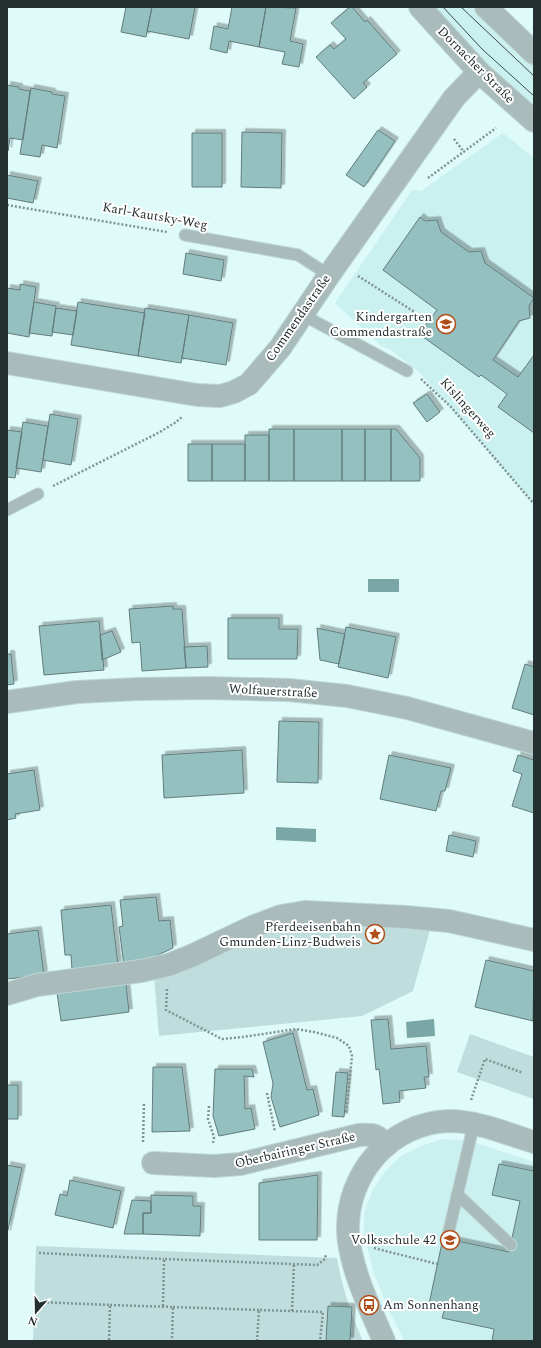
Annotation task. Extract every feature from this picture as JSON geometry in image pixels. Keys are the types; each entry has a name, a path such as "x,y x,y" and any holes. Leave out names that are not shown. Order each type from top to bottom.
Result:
{"street":[{"name":"Dornacher Straße","path":"420,7 479,72 534,121"},
{"path":"486,7 532,47"},
{"name":"Commendastraße","path":"7,363 197,395 220,396 234,392 248,384 280,348 329,275 454,98 479,72"},
{"name":"Wolfauerstraße","path":"7,702 77,692 138,689 209,688 289,690 347,696 407,708 534,743"},
{"path":"7,994 37,985 141,971 168,965 191,956 252,926 281,916 305,912 406,916 449,921 534,940"},
{"path":"384,1341 352,1258 348,1233 348,1220 352,1198 358,1181 370,1160 386,1145 405,1133 427,1125 449,1122 474,1123 534,1142"},
{"name":"Oberbairinger Straße","path":"148,1155 214,1166 240,1164 359,1135 372,1135 378,1137 386,1145"}],"lane":[{"name":"Karl-Kautsky-Weg","path":"185,235 298,255 329,275"},
{"path":"303,315 407,371"},
{"path":"7,510 38,494"},
{"path":"447,1239 474,1123"},
{"path":"457,1194 511,1245"}],"path":[{"path":"422,181 496,128"},
{"path":"452,136 464,152"},
{"name":"Karl-Kautsky-Weg","path":"7,205 185,235"},
{"path":"352,272 424,318"},
{"name":"Kislingerweg","path":"407,371 424,380 451,406 534,504"},
{"path":"38,494 160,432"},
{"path":"166,1010 222,1039 243,1038 296,1029 337,1038 349,1046 352,1056 345,1119"},
{"path":"470,1101 486,1060 522,1073"},
{"path":"267,1093 276,1138"},
{"path":"144,1102 148,1155"},
{"path":"209,1106 208,1119 214,1137 213,1149"},
{"path":"367,1246 437,1264"},
{"path":"39,1254 317,1265 325,1259 326,1251"},
{"path":"163,1306 164,1259"},
{"path":"292,1311 294,1264"},
{"path":"39,1302 323,1312 320,1341"},
{"path":"108,1341 110,1304"},
{"path":"172,1341 173,1307"},
{"path":"258,1341 259,1310"}],"shaded area":[{"path":"430,7 472,7 534,66 534,110 488,69"},
{"name":"Kindergarten Commendastraße","path":"503,133 534,158 534,504 420,373 391,350 381,346 335,303 412,190 421,191"},
{"path":"368,579 399,579 399,592 368,592"},
{"path":"276,827 316,829 316,842 276,840"},
{"path":"318,920 430,930 413,991 362,1016 159,1036 154,976 275,926"},
{"path":"434,1019 435,1036 407,1038 406,1022"},
{"path":"470,1034 534,1057 534,1099 457,1072"},
{"name":"Volksschule 42","path":"443,1139 470,1141 534,1162 534,1341 405,1341 390,1313 373,1271 364,1234 364,1213 373,1189 384,1173 402,1155 424,1145"},
{"path":"36,1246 337,1258 341,1280 347,1300 363,1341 33,1341"}],"building":[{"path":"126,7 152,7 146,37 121,32"},
{"path":"152,7 195,7 189,39 147,31"},
{"path":"232,7 266,7 259,47 229,41 227,53 210,49 214,26 228,29"},
{"path":"266,7 296,8 290,41 303,44 299,67 282,64 285,52 259,47"},
{"path":"350,7 352,7 365,22 367,20 397,54 363,83 367,87 354,99 316,57 330,45 334,49 346,39 331,23"},
{"path":"7,85 30,91 23,140 10,138 8,151"},
{"path":"31,88 65,96 57,148 42,145 40,157 20,154"},
{"path":"378,130 395,141 364,187 346,175"},
{"path":"242,132 282,133 281,188 241,187"},
{"path":"192,133 222,133 222,187 192,187"},
{"path":"7,175 38,181 33,203 7,198"},
{"path":"420,217 425,221 437,220 441,232 469,252 481,251 485,263 534,298 529,306 530,318 519,321 493,360 518,377 534,355 534,433 498,407 507,394 481,375 479,377 419,334 437,310 383,270"},
{"path":"186,253 224,260 221,281 183,274"},
{"path":"20,284 36,287 29,337 7,333 7,288 20,290"},
{"path":"34,302 56,306 52,336 29,333"},
{"path":"78,302 145,313 138,356 71,345"},
{"path":"56,308 77,311 73,335 52,332"},
{"path":"145,308 189,315 181,363 138,356"},
{"path":"189,315 233,323 226,365 182,358"},
{"path":"427,394 440,412 427,422 413,403"},
{"path":"50,414 78,419 71,465 43,460"},
{"path":"23,422 48,426 41,472 16,468"},
{"path":"269,429 294,429 294,481 269,481"},
{"path":"294,429 342,429 342,481 294,481"},
{"path":"342,429 365,429 365,481 342,481"},
{"path":"365,429 391,429 391,481 365,481"},
{"path":"391,429 396,429 420,458 420,481 391,481"},
{"path":"7,430 22,432 15,478 7,477"},
{"path":"245,435 269,435 269,481 245,481"},
{"path":"188,444 212,444 212,481 188,481"},
{"path":"212,444 245,444 245,481 212,481"},
{"path":"173,606 173,609 182,609 186,668 142,671 140,642 132,643 129,609"},
{"path":"228,618 279,618 279,629 298,629 297,659 228,659"},
{"path":"99,621 104,670 44,675 39,626"},
{"path":"346,627 396,637 388,678 338,667"},
{"path":"317,628 345,634 339,664 320,660"},
{"path":"112,631 121,652 102,660 100,635"},
{"path":"207,646 208,667 186,668 184,647"},
{"path":"7,654 11,654 14,684 7,685"},
{"path":"525,664 534,667 534,715 512,708"},
{"path":"279,721 319,722 318,783 277,782"},
{"path":"242,750 244,793 164,798 162,755"},
{"path":"389,755 451,768 445,791 441,791 436,811 380,799"},
{"path":"518,755 534,760 534,813 512,806 522,774 513,771"},
{"path":"34,770 40,810 15,814 16,818 7,820 7,774"},
{"path":"449,835 476,841 473,857 446,851"},
{"path":"156,897 159,921 170,920 173,948 137,965 124,966 119,927 123,926 120,900"},
{"path":"111,905 118,965 72,970 71,955 65,955 61,910"},
{"path":"38,930 44,975 7,979 7,934"},
{"path":"486,960 534,971 533,1021 475,1007"},
{"path":"126,984 129,1012 61,1021 57,993"},
{"path":"388,1019 391,1049 426,1046 429,1077 424,1077 426,1088 399,1091 400,1102 383,1104 379,1069 376,1070 371,1020"},
{"path":"293,1033 307,1090 313,1089 319,1115 280,1127 271,1097 273,1083 263,1042"},
{"path":"153,1067 182,1067 190,1131 152,1132"},
{"path":"215,1069 252,1069 254,1077 244,1076 245,1109 251,1108 255,1129 219,1136 213,1116"},
{"path":"336,1072 348,1073 344,1117 332,1116"},
{"path":"7,1085 18,1085 18,1119 7,1119"},
{"path":"499,1164 534,1171 534,1341 492,1341 494,1329 442,1318 445,1308 429,1304 443,1238 509,1252 520,1201 492,1195"},
{"path":"7,1165 22,1168 7,1234"},
{"path":"318,1175 317,1240 259,1240 259,1183"},
{"path":"70,1180 121,1191 113,1228 55,1215 60,1194 67,1196"},
{"path":"151,1195 193,1196 193,1206 201,1206 200,1236 143,1234 143,1213 151,1213"},
{"path":"132,1200 151,1201 151,1213 143,1213 143,1234 124,1234"},
{"path":"328,1306 352,1307 350,1341 326,1341"}],"tram line":[{"path":"443,7 482,49 534,96"},
{"path":"461,7 534,76"}],"place":[{"name":"Kindergarten Commendastraße","path":"446,324"},
{"name":"Pferdeeisenbahn Gmunden-Linz-Budweis","path":"375,934"},
{"name":"Volksschule 42","path":"450,1240"},
{"name":"Am Sonnenhang","path":"369,1305"}]}
